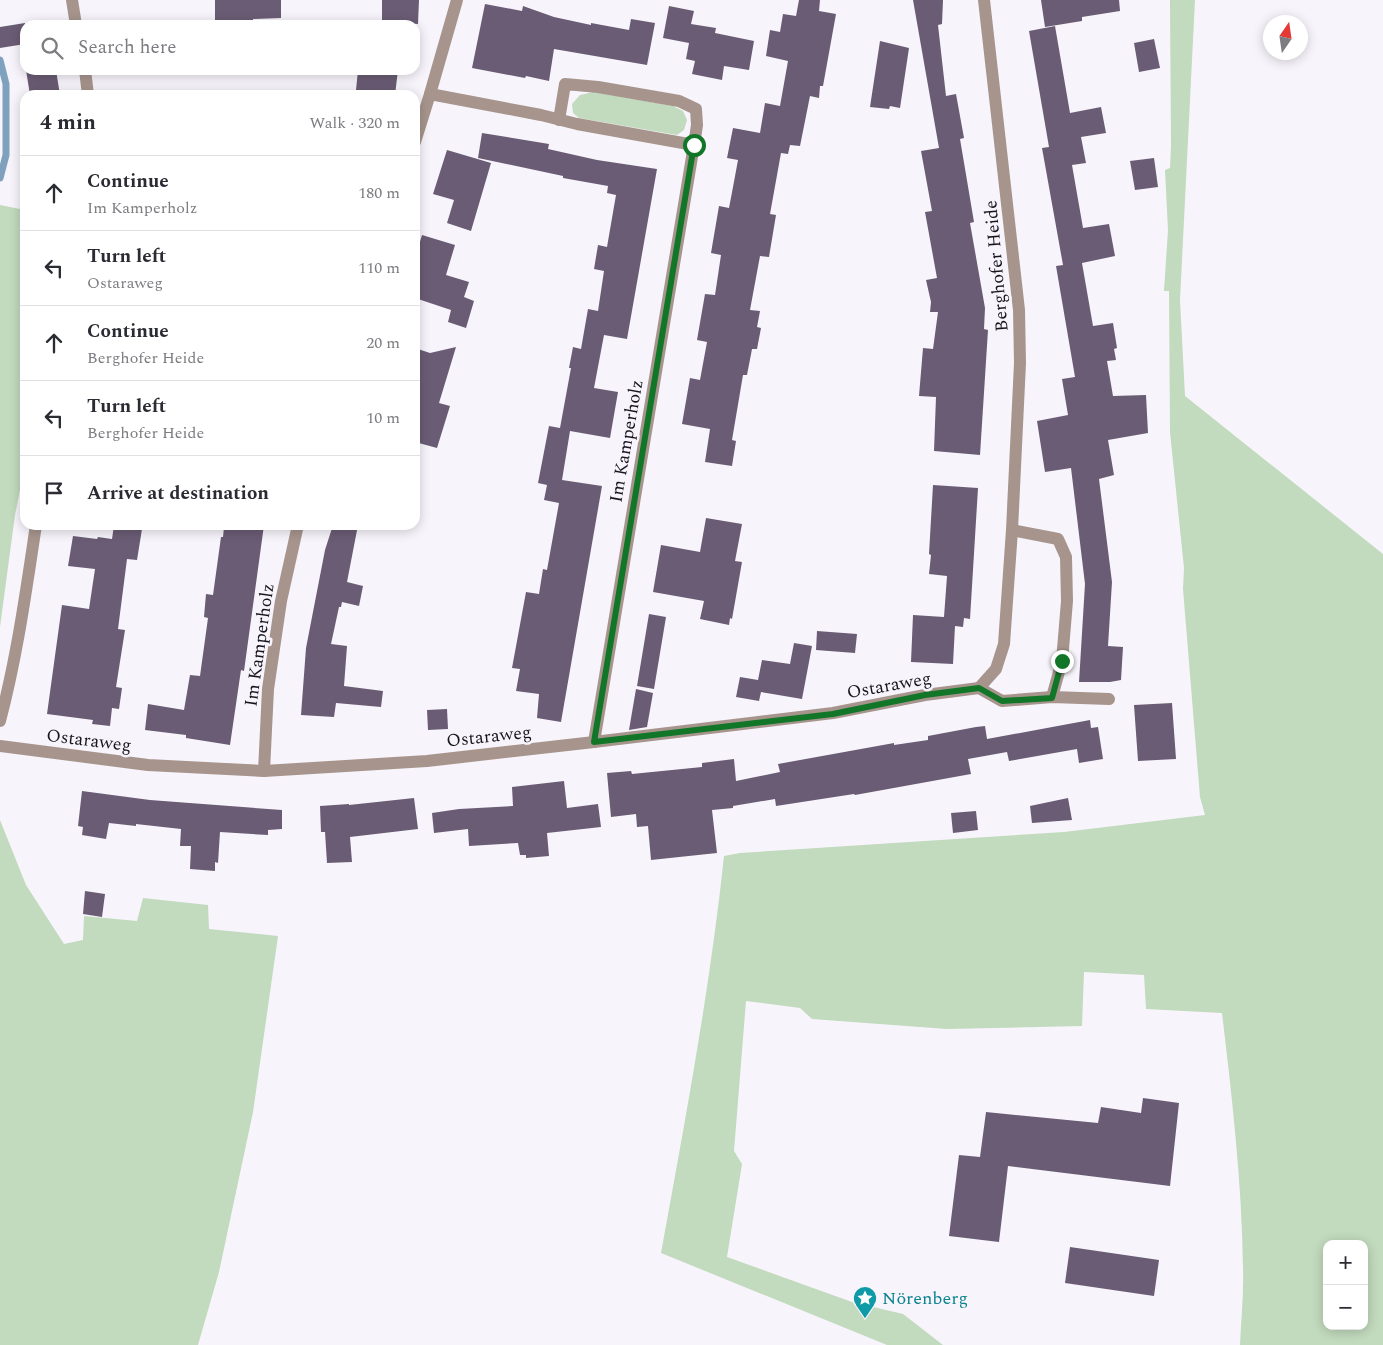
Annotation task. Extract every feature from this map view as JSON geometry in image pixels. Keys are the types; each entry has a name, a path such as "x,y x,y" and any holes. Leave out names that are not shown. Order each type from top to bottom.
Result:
{"street":[{"path":"72,0 75,20"},
{"path":"420,126 457,0"},
{"name":"Berghofer Heide","path":"979,688 996,669 1004,644 1012,530 1020,363 1019,310 984,0"},
{"path":"86,75 87,90"},
{"name":"Im Kamperholz","path":"559,120 566,84 598,87 679,101 696,109 697,125 594,742"},
{"path":"430,94 577,124 694,145"},
{"path":"0,721 19,635 35,530"},
{"name":"Im Kamperholz","path":"264,771 268,690 281,601 297,530"},
{"path":"1012,530 1058,539 1066,557 1066,601 1062,661 1052,698"},
{"path":"979,688 1002,701 1052,698 1109,699"},
{"name":"Ostaraweg","path":"0,746 148,765 264,771 427,761 594,742 833,714 925,695 979,688"}],"green space":[{"path":"1170,0 1195,0 1180,300 1185,396 1383,554 1383,1345 1240,1345 1243,1297 1241,1204 1233,1108 1222,1013 1146,1009 1144,975 1084,972 1082,1026 947,1029 812,1019 800,1008 746,1001 734,1151 742,1164 727,1257 852,1302 903,1314 943,1345 887,1345 661,1253 712,956 724,856 740,853 1064,832 1205,815 1200,797 1183,589 1184,568 1170,432 1169,291 1164,291 1168,230 1165,170 1170,168"},
{"path":"593,92 673,106 683,111 687,120 684,130 677,135 579,118 573,113 572,104 580,95"},
{"path":"0,205 20,209 20,490 0,627"},
{"path":"0,820 26,885 64,944 83,940 84,916 137,921 143,898 208,905 209,929 278,936 253,1112 219,1272 198,1345 0,1345"}],"building":[{"path":"215,0 281,0 281,18 215,20"},
{"path":"382,0 419,0 418,20 382,20"},
{"path":"799,0 820,0 819,11 836,14 823,86 820,86 819,98 810,96 800,146 790,145 788,154 781,153 770,214 776,215 769,257 760,256 750,310 760,311 757,327 761,328 757,349 752,349 747,375 743,375 732,440 736,441 732,466 705,462 710,429 682,424 690,378 700,380 707,342 697,340 705,294 715,295 721,255 711,253 719,206 729,208 738,160 727,158 733,128 760,133 765,103 780,106 788,61 766,56 770,30 780,32 783,14 796,16"},
{"path":"913,0 943,0 942,24 938,25 946,96 956,94 964,138 960,139 974,222 970,223 985,308 984,329 988,330 980,455 934,451 936,397 919,396 923,348 933,349 938,312 930,312 931,302 926,280 937,278 925,212 932,211 921,151 939,148"},
{"path":"1041,0 1119,0 1120,11 1082,17 1082,21 1045,27"},
{"path":"485,4 522,11 523,6 554,17 591,25 591,23 629,30 631,19 655,23 647,65 554,49 549,81 472,68"},
{"path":"669,6 694,11 691,24 716,28 715,33 754,41 749,70 724,66 722,80 692,74 695,61 686,59 689,43 663,38"},
{"path":"20,24 20,45 0,48 0,27"},
{"path":"1055,26 1070,113 1101,107 1106,133 1081,137 1086,163 1072,165 1083,228 1109,224 1115,256 1082,263 1093,326 1113,323 1117,348 1114,349 1116,360 1107,361 1113,396 1146,395 1148,433 1108,440 1114,475 1099,479 1112,582 1108,646 1123,647 1121,680 1110,682 1079,682 1085,584 1071,468 1045,472 1037,421 1068,415 1062,379 1075,377 1056,266 1063,265 1042,148 1049,147 1029,31"},
{"path":"1154,39 1160,68 1139,72 1134,43"},
{"path":"880,41 909,48 900,108 890,106 889,109 870,107"},
{"path":"27,75 57,75 59,90 29,90"},
{"path":"358,75 397,75 396,90 356,90"},
{"path":"482,133 549,144 548,149 597,160 657,169 627,339 604,335 594,388 618,392 610,438 570,431 562,480 602,486 561,722 537,718 539,694 516,691 520,669 512,668 526,592 539,594 543,569 547,570 559,503 544,500 547,485 538,483 549,426 560,428 573,347 581,349 588,309 598,311 604,271 594,269 598,245 607,247 616,195 607,193 608,186 563,178 563,176 478,158"},
{"path":"447,150 491,163 471,231 447,223 454,200 433,194"},
{"path":"1154,158 1158,187 1135,190 1130,161"},
{"path":"422,235 455,245 446,275 469,282 464,297 474,301 466,328 448,322 451,310 420,300 420,242"},
{"path":"456,347 439,403 450,406 437,448 420,443 420,350 430,353"},
{"path":"933,485 978,488 970,619 964,618 963,627 955,626 953,664 911,662 913,615 944,617 947,576 929,574"},
{"path":"706,518 742,524 735,561 742,562 732,619 730,618 729,625 700,619 704,601 653,592 661,545 700,552"},
{"path":"113,530 142,530 137,560 127,559 118,629 125,630 116,687 122,688 119,709 112,708 110,726 92,724 93,720 47,714 62,605 89,609 95,569 68,566 73,536 112,539"},
{"path":"224,530 263,530 244,671 241,670 230,745 186,738 186,735 145,730 148,704 184,710 190,675 200,676 208,618 204,617 206,594 213,595 221,537 223,537"},
{"path":"331,530 357,530 347,582 363,586 359,606 342,602 341,607 339,607 331,644 347,646 344,686 383,691 381,707 336,703 334,717 301,715 306,648 325,550"},
{"path":"649,614 666,617 654,689 637,686"},
{"path":"817,631 857,634 855,653 816,650"},
{"path":"794,643 812,646 802,699 761,692 759,701 736,697 740,677 758,680 762,660 790,664"},
{"path":"636,689 653,693 647,727 629,730"},
{"path":"1172,703 1176,759 1138,761 1134,705"},
{"path":"447,709 448,729 428,730 427,710"},
{"path":"1090,720 1091,728 1098,727 1103,759 1079,763 1077,749 1009,761 1007,752 968,759 971,774 855,795 776,806 775,799 733,806 733,808 712,810 717,853 651,860 648,826 637,827 636,814 611,817 607,773 631,771 632,774 702,767 702,763 734,759 736,781 780,772 778,764 894,743 894,745 928,740 928,736 976,727 985,726 987,739"},
{"path":"564,781 567,808 598,804 601,827 547,833 549,856 526,858 526,855 520,855 518,843 469,846 468,829 434,833 432,813 459,809 513,806 512,787"},
{"path":"82,791 150,800 282,810 282,829 268,830 268,835 220,832 218,863 215,862 215,871 190,869 191,846 180,846 181,829 109,823 106,839 82,835 83,827 78,826"},
{"path":"414,798 418,829 350,837 352,862 327,863 325,832 321,832 320,806"},
{"path":"1068,798 1072,820 1032,823 1030,806"},
{"path":"976,811 978,830 953,833 951,813"},
{"path":"85,891 105,894 102,917 83,914"},
{"path":"1143,1098 1179,1103 1170,1186 1008,1166 999,1242 949,1236 959,1155 980,1157 986,1112 1098,1123 1101,1107 1141,1113"},
{"path":"1070,1247 1159,1260 1154,1296 1065,1283"}],"waterway":[{"path":"0,60 6,84 6,155 0,178"}],"place":[{"name":"Nörenberg","path":"865,1319"}],"route":[{"path":"694,145 691,172 602,684 594,742 833,714 925,695 979,688 1002,701 1052,698 1062,661"}]}
